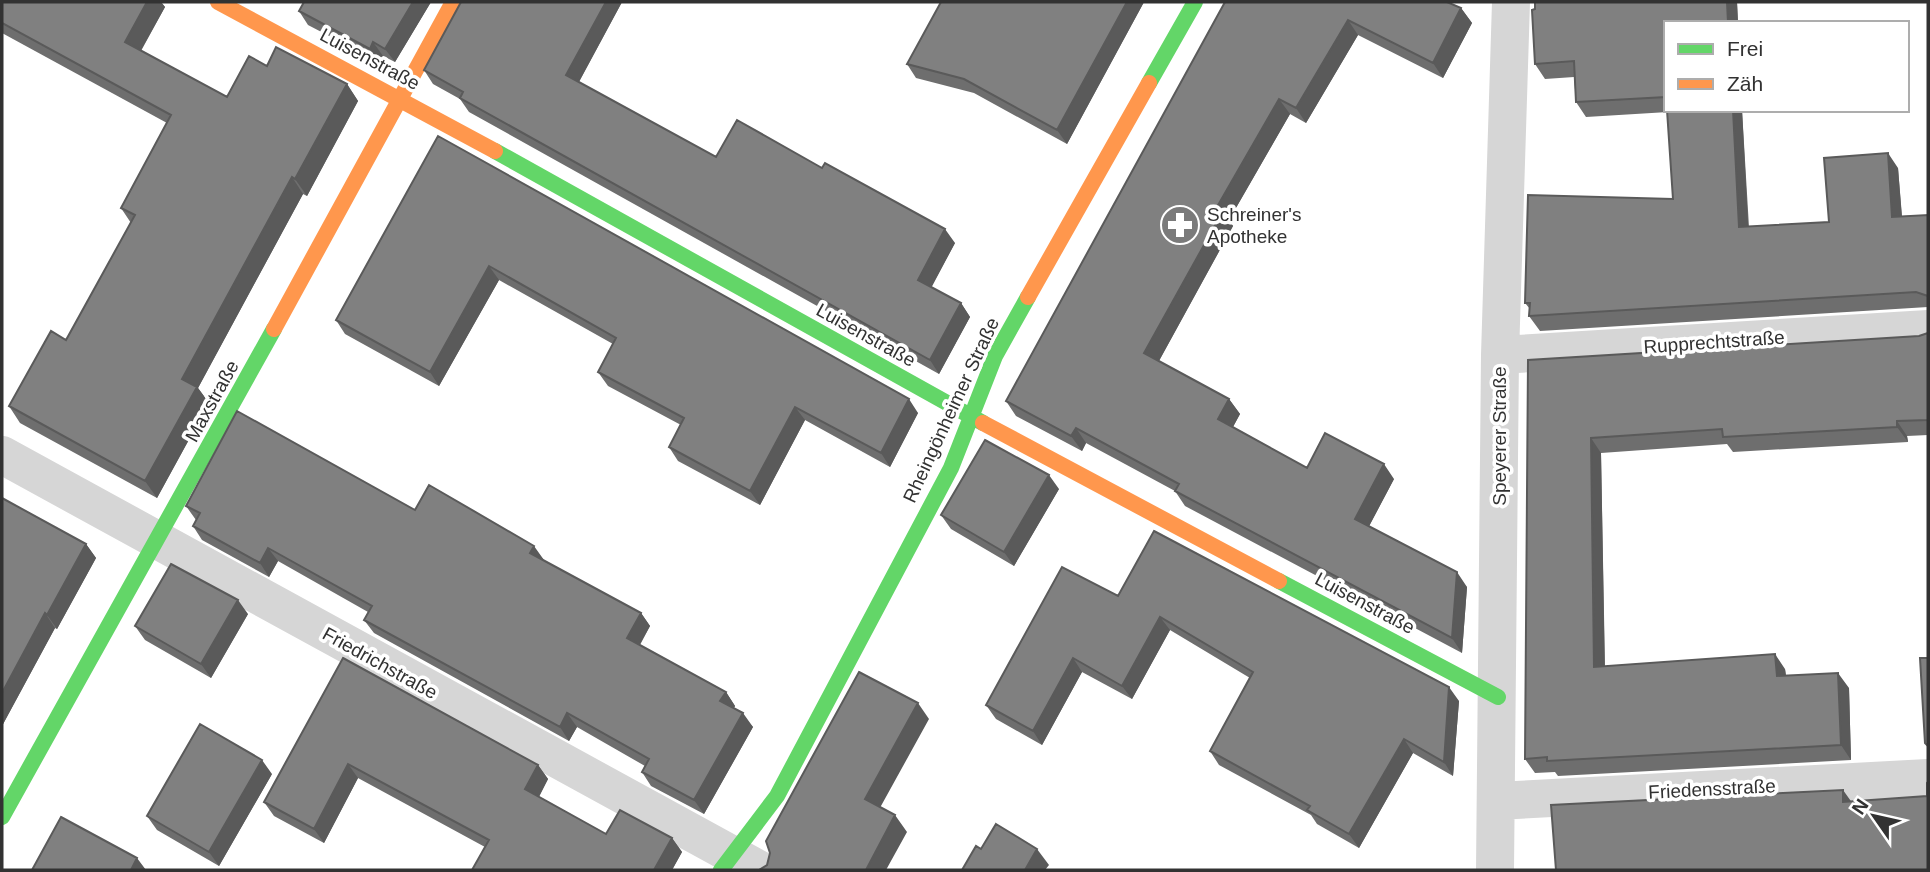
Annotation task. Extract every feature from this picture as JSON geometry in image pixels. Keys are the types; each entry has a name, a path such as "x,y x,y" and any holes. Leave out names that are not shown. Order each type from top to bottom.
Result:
{"street":[{"name":"Luisenstraße","path":"218,2 400,99 971,417 1498,697"},
{"name":"Maxstraße","path":"2,817 159,542 453,2"},
{"name":"Rheingönheimer Straße","path":"737,865 777,796 951,468 995,356 1195,2"},
{"name":"Speyerer Straße","path":"1495,870 1500,355 1511,2"},
{"name":"Rupprechtstraße","path":"1500,355 1928,329"},
{"name":"Friedrichstraße","path":"2,455 737,865"},
{"name":"Friedensstraße","path":"1496,801 1928,778"}],"building":[{"path":"2,2 147,2 125,42 227,97 249,56 267,66 276,47 347,84 295,179 292,177 182,379 197,387 145,481 9,406 51,331 66,340 135,215 121,208 171,115 2,23"},
{"path":"304,2 413,2 385,49 373,42 370,49 299,11"},
{"path":"461,2 606,2 566,75 716,157 737,120 822,168 825,163 945,229 918,280 961,303 930,360 460,98 463,92 424,70"},
{"path":"941,2 1127,2 1057,130 964,79 907,64"},
{"path":"1225,2 1447,2 1461,8 1433,63 1348,20 1296,108 1279,99 1217,207 1223,211 1144,353 1229,399 1218,419 1307,468 1325,433 1384,464 1355,519 1457,572 1452,638 1175,491 1179,484 1076,428 1071,436 1006,401"},
{"path":"1535,2 1727,2 1728,21 1664,21 1664,97 1576,102 1574,61 1535,64 1532,10 1535,9"},
{"path":"1667,112 1733,112 1739,227 1829,222 1824,158 1888,153 1892,217 1928,215 1928,296 1916,292 1529,316 1530,303 1525,303 1528,195 1673,199"},
{"path":"438,136 909,399 881,453 795,407 750,491 669,447 684,418 598,372 616,338 489,266 430,372 336,320"},
{"path":"1928,333 1928,420 1897,421 1897,427 1723,437 1722,429 1591,438 1594,667 1775,654 1777,676 1838,673 1841,745 1547,761 1547,757 1525,759 1528,360 1919,336"},
{"path":"237,411 415,510 429,485 534,546 530,553 641,613 627,638 726,692 720,701 743,713 694,800 642,772 649,759 567,713 560,727 364,620 372,606 268,548 260,563 193,526 200,513 186,506"},
{"path":"985,440 1049,475 1004,552 941,515"},
{"path":"2,498 86,544 2,693"},
{"path":"1154,531 1449,687 1444,762 1404,739 1349,834 1307,810 1310,806 1210,751 1253,672 1160,617 1122,686 1073,658 1033,731 986,705 1062,567 1118,596"},
{"path":"171,564 238,600 201,664 135,626"},
{"path":"343,658 538,765 525,789 606,834 620,810 672,838 654,870 472,870 489,840 348,764 314,829 264,802"},
{"path":"1920,658 1928,658 1928,746 1925,743"},
{"path":"859,672 918,703 865,799 895,815 866,870 759,870 767,865 770,853 766,841"},
{"path":"200,724 262,760 209,852 147,816"},
{"path":"1928,782 1928,870 1556,870 1551,805 1843,790 1843,802 1927,796"},
{"path":"61,817 137,858 131,870 32,870"},
{"path":"996,824 1037,849 1025,870 962,870 976,846 981,849"}],"traffic: fast":[{"path":"1149,83 1195,2"},
{"path":"495,151 983,423"},
{"path":"721,870 777,796 951,468 995,356 1028,297"},
{"path":"2,817 274,329"},
{"path":"1279,581 1498,697"}],"traffic: slow":[{"path":"218,2 495,151"},
{"path":"274,329 453,2"},
{"path":"1028,297 1149,83"},
{"path":"983,423 1279,581"}],"place":[{"name":"Schreiner's Apotheke","path":"1180,225"}]}
